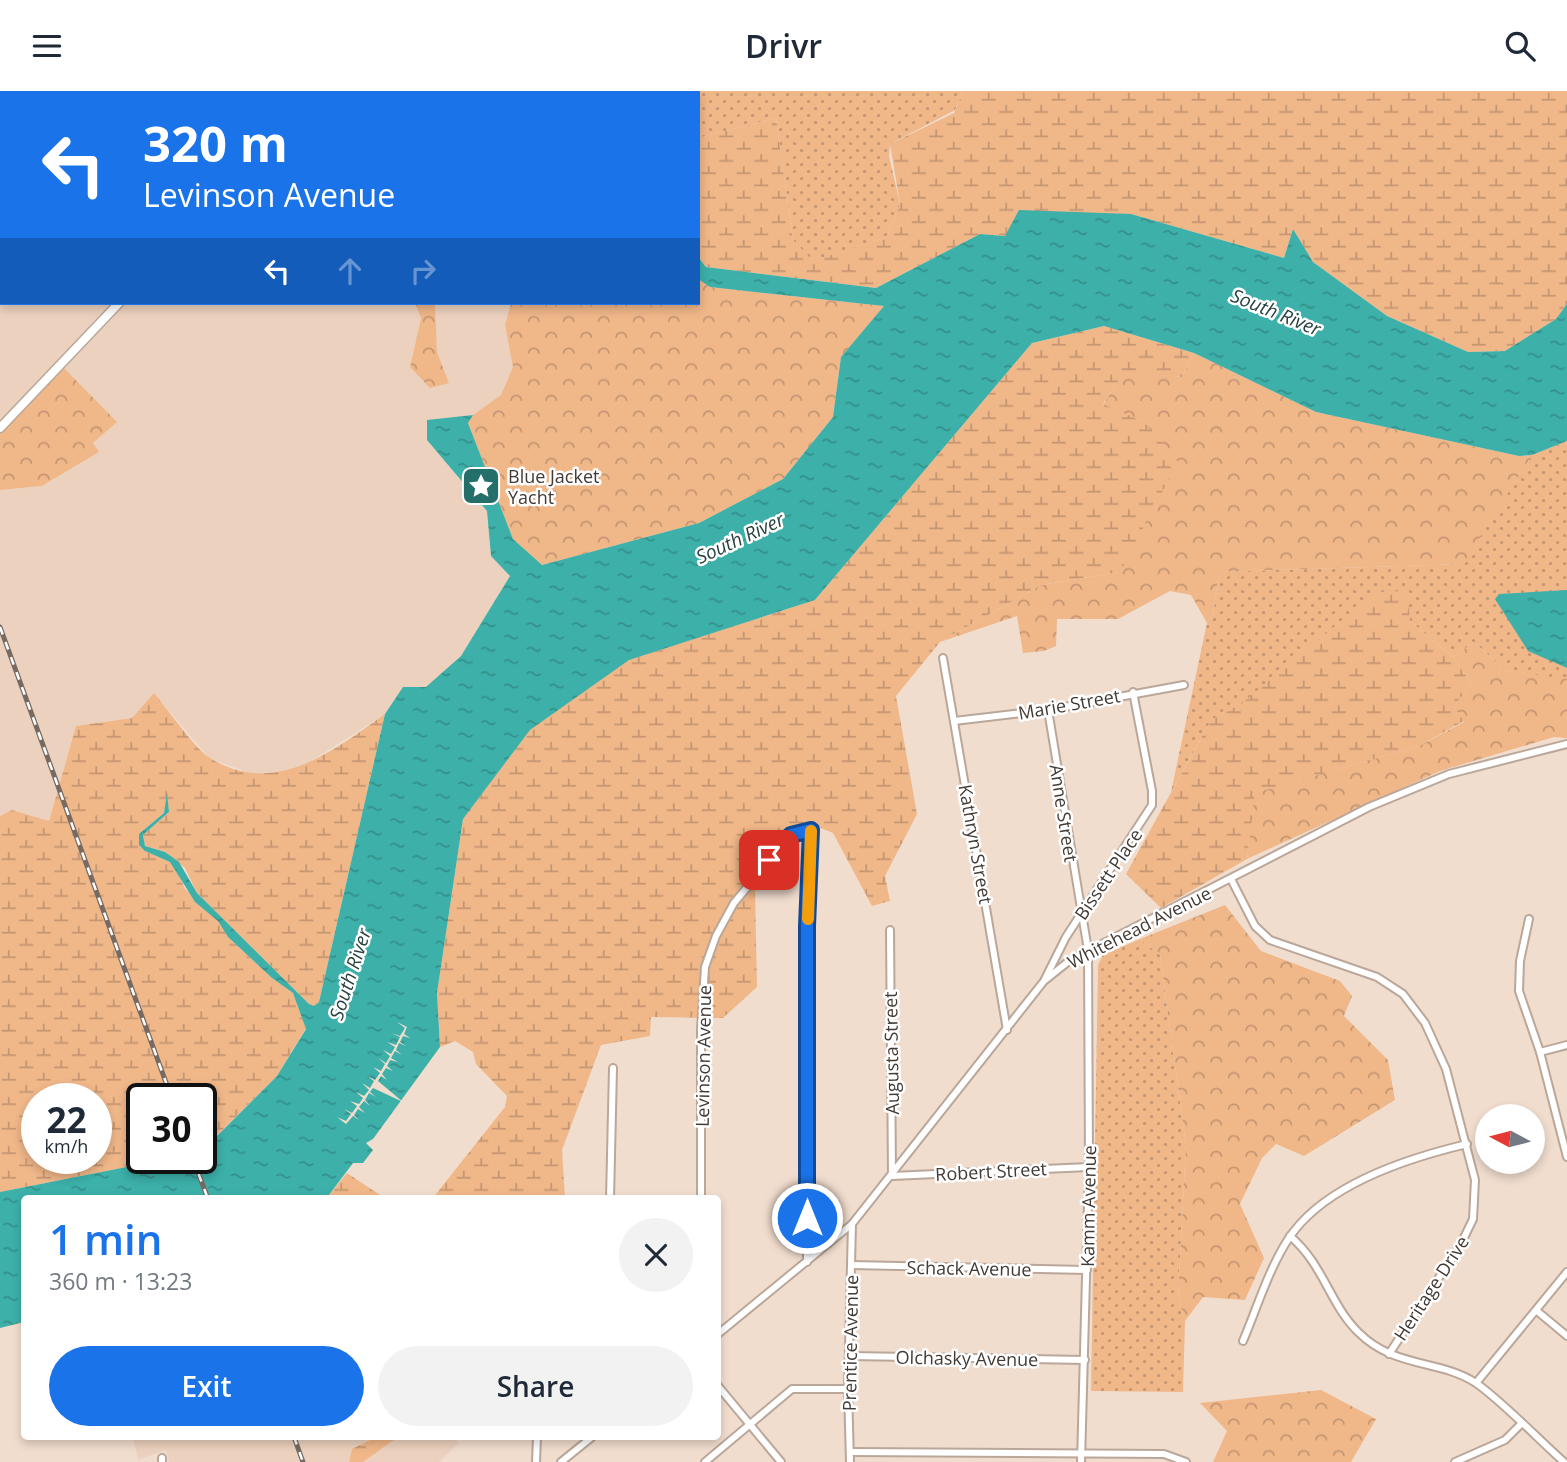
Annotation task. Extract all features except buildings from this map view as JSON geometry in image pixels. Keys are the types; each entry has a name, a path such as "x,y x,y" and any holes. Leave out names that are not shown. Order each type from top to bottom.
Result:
{"street":[{"path":"0,428 117,305"},
{"name":"Kathryn Street","path":"943,658 1007,1030"},
{"name":"Marie Street","path":"954,721 1048,710 1133,692 1184,685"},
{"name":"Bissett Place","path":"1044,981 1066,937 1152,805 1133,692"},
{"name":"Anne Street","path":"1048,710 1088,950"},
{"name":"Whitehead Avenue","path":"721,1332 852,1224 1044,981 1088,950 1369,807 1449,774 1567,744"},
{"name":"Levinson Avenue","path":"701,1195 701,1029 705,967 716,936 734,903 791,835 811,830 807,926 807,1262"},
{"name":"Heritage Drive","path":"1231,879 1255,926 1270,940 1377,977 1403,994 1426,1023 1446,1069 1475,1180 1474,1219 1461,1244 1389,1354"},
{"path":"1529,919 1520,961 1519,991 1540,1052 1567,1157"},
{"name":"Augusta Street","path":"890,930 892,1176"},
{"name":"Kamm Avenue","path":"1082,1458 1089,1167 1088,950"},
{"path":"1540,1052 1567,1045"},
{"path":"610,1195 613,1068"},
{"path":"1244,1341 1290,1236 1305,1220 1365,1177 1428,1153 1467,1144"},
{"name":"Robert Street","path":"892,1176 1089,1167"},
{"name":"Prentice Avenue","path":"850,1462 848,1388 852,1224"},
{"path":"1290,1236 1318,1267 1340,1308 1358,1332 1389,1354 1476,1383 1564,1462"},
{"name":"Schack Avenue","path":"851,1265 1087,1270"},
{"path":"1476,1383 1567,1272"},
{"path":"1537,1311 1567,1336"},
{"name":"Olchasky Avenue","path":"849,1356 1085,1360"},
{"path":"705,1462 792,1389 848,1388"},
{"path":"721,1390 781,1462"},
{"path":"1455,1462 1505,1440 1521,1424"},
{"path":"536,1462 537,1440"},
{"path":"561,1462 588,1440"},
{"path":"850,1452 1082,1458 1164,1454 1186,1462"}],"shaded area":[{"path":"0,305 416,305 421,318 410,367 449,383 437,352 435,305 510,305 505,325 513,367 501,395 473,415 427,420 427,440 487,511 491,556 510,576 461,656 426,688 403,688 385,714 297,770 252,774 209,758 154,693 132,718 76,726 49,821 12,810 0,816 0,490 42,486 99,452 93,443 116,422 60,364 4,424 0,421"},
{"path":"134,1440 370,1440 352,1449 349,1462 169,1462 166,1450 138,1460"},
{"path":"394,1440 456,1440 459,1443 439,1462 363,1462"}],"green space":[{"path":"700,91 963,91 955,110 890,144 889,156 900,204 887,237 813,262 793,240 776,118 700,137"},
{"path":"963,91 1567,91 1567,304 1556,319 1505,351 1468,352 1387,316 1313,262 1293,229 1284,258 1131,214 1005,236 980,234 876,288 706,267 700,260 700,137 776,118 793,240 813,261 887,237 900,204 890,144 954,113"},
{"path":"700,280 710,287 885,306 841,357 833,417 783,479 699,523 542,565 513,539 468,423 473,415 501,395 513,367 505,325 510,305 700,305"},
{"path":"416,305 435,305 437,352 449,383 430,388 410,367 421,318"},
{"path":"1104,326 1194,353 1182,377 1124,372 1103,404 1144,422 1178,462 1120,572 1041,585 940,642 896,696 917,814 885,876 890,901 872,906 833,833 813,825 755,891 757,987 723,1018 651,1017 650,1036 601,1045 562,1150 565,1195 435,1195 505,1107 507,1096 476,1064 473,1052 455,1041 440,1047 437,993 463,819 530,730 628,660 815,600 1032,343"},
{"path":"1194,353 1316,412 1519,456 1532,455 1463,564 1219,572 1213,615 1207,623 1191,595 1170,591 1118,619 1057,619 1056,646 1044,651 1023,653 1017,616 940,642 1041,585 1120,572 1144,422 1103,405 1124,371 1182,377"},
{"path":"60,364 117,422 93,443 99,452 42,486 0,490 0,428"},
{"path":"1567,441 1567,680 1506,671 1474,642 1453,657 1410,621 1211,720 1171,792 1207,623 1213,615 1219,572 1462,564 1532,455"},
{"path":"1407,591 1410,621 1453,657 1471,683 1454,707 1464,721 1419,746 1255,793 1247,859 1161,908 1126,874 1211,720 1241,704 1376,592"},
{"path":"1474,642 1506,671 1567,679 1567,738 1554,737 1440,771 1247,859 1254,793 1419,746 1464,722 1454,707 1471,683 1453,657"},
{"path":"154,693 189,737 210,758 234,769 257,773 280,771 324,755 385,714 319,1002 314,1007 197,893 185,868 165,852 145,846 143,835 169,812 167,797 164,813 139,834 145,851 170,862 177,870 185,889 219,921 228,937 272,978 293,993 306,1028 277,1076 217,1135 217,1083 126,1083 126,1167 112,1170 112,1083 21,1083 21,1174 91,1174 0,1192 0,816 12,810 49,821 76,726 132,718"},
{"path":"1225,905 1261,951 1340,981 1352,996 1344,1016 1388,1060 1395,1100 1304,1156 1276,1144 1262,1158 1240,1204 1264,1258 1245,1300 1203,1297 1185,1321 1178,1297 1186,1145 1160,955 1140,939"},
{"path":"1140,939 1160,955 1186,1145 1178,1297 1185,1321 1183,1392 1091,1391 1098,965 1103,955"},
{"path":"347,1173 380,1195 329,1195"},
{"path":"1321,1390 1376,1419 1351,1462 1213,1462 1227,1431 1200,1403"},
{"path":"370,1440 394,1440 363,1462 349,1462 352,1449"}],"water":[{"name":"South River","path":"1019,210 1131,214 1284,258 1293,229 1313,262 1387,316 1468,352 1505,351 1556,319 1567,304 1567,441 1532,455 1519,456 1316,412 1194,353 1104,326 1032,343 815,600 629,660 530,730 463,819 437,993 440,1047 373,1139 366,1143 373,1150 363,1163 353,1163 329,1195 21,1195 21,1323 0,1328 0,1192 91,1174 112,1174 112,1170 126,1167 126,1174 217,1174 217,1136 277,1076 306,1029 293,993 272,978 228,937 218,921 195,902 170,862 145,851 139,845 139,834 164,813 167,793 169,812 143,835 145,846 165,852 179,862 197,893 309,1004 314,1006 319,1002 385,714 403,687 426,687 461,656 510,576 491,556 487,511 427,440 427,420 473,415 468,423 513,539 542,565 699,523 783,479 833,417 841,357 884,306 710,287 700,280 700,260 706,267 876,288 980,234 1005,236"},
{"path":"1567,590 1567,668 1528,651 1495,599 1499,594"}],"pier":[{"path":"397,1022 407,1027 404,1034 410,1038 403,1036 400,1042 406,1046 399,1043 396,1050 402,1055 395,1051 391,1058 398,1062 390,1060 387,1066 393,1071 386,1068 382,1074 387,1080 381,1076 378,1081 403,1102 373,1088 370,1092 376,1097 369,1093 365,1100 370,1106 364,1101 359,1107 365,1113 358,1109 354,1115 359,1120 353,1116 346,1124 337,1117 346,1121 351,1114 344,1109 352,1113 357,1106 350,1101 359,1104 363,1098 356,1092 364,1096 369,1090 362,1083 370,1088 374,1081 367,1076 375,1080 380,1073 373,1067 381,1071 385,1064 378,1058 386,1063 390,1056 383,1050 391,1054 395,1047 387,1042 396,1045 400,1037 391,1033 400,1036 405,1028"}],"railway":[{"path":"0,627 166,1083"},
{"path":"199,1174 206,1195"},
{"path":"295,1440 303,1462"}],"slow traffic":[{"path":"808,919 811,831"}],"place":[{"name":"Blue Jacket Yacht","path":"481,486"}],"route":[{"path":"769,860 791,835 811,830 807,926 807,1218"}]}
